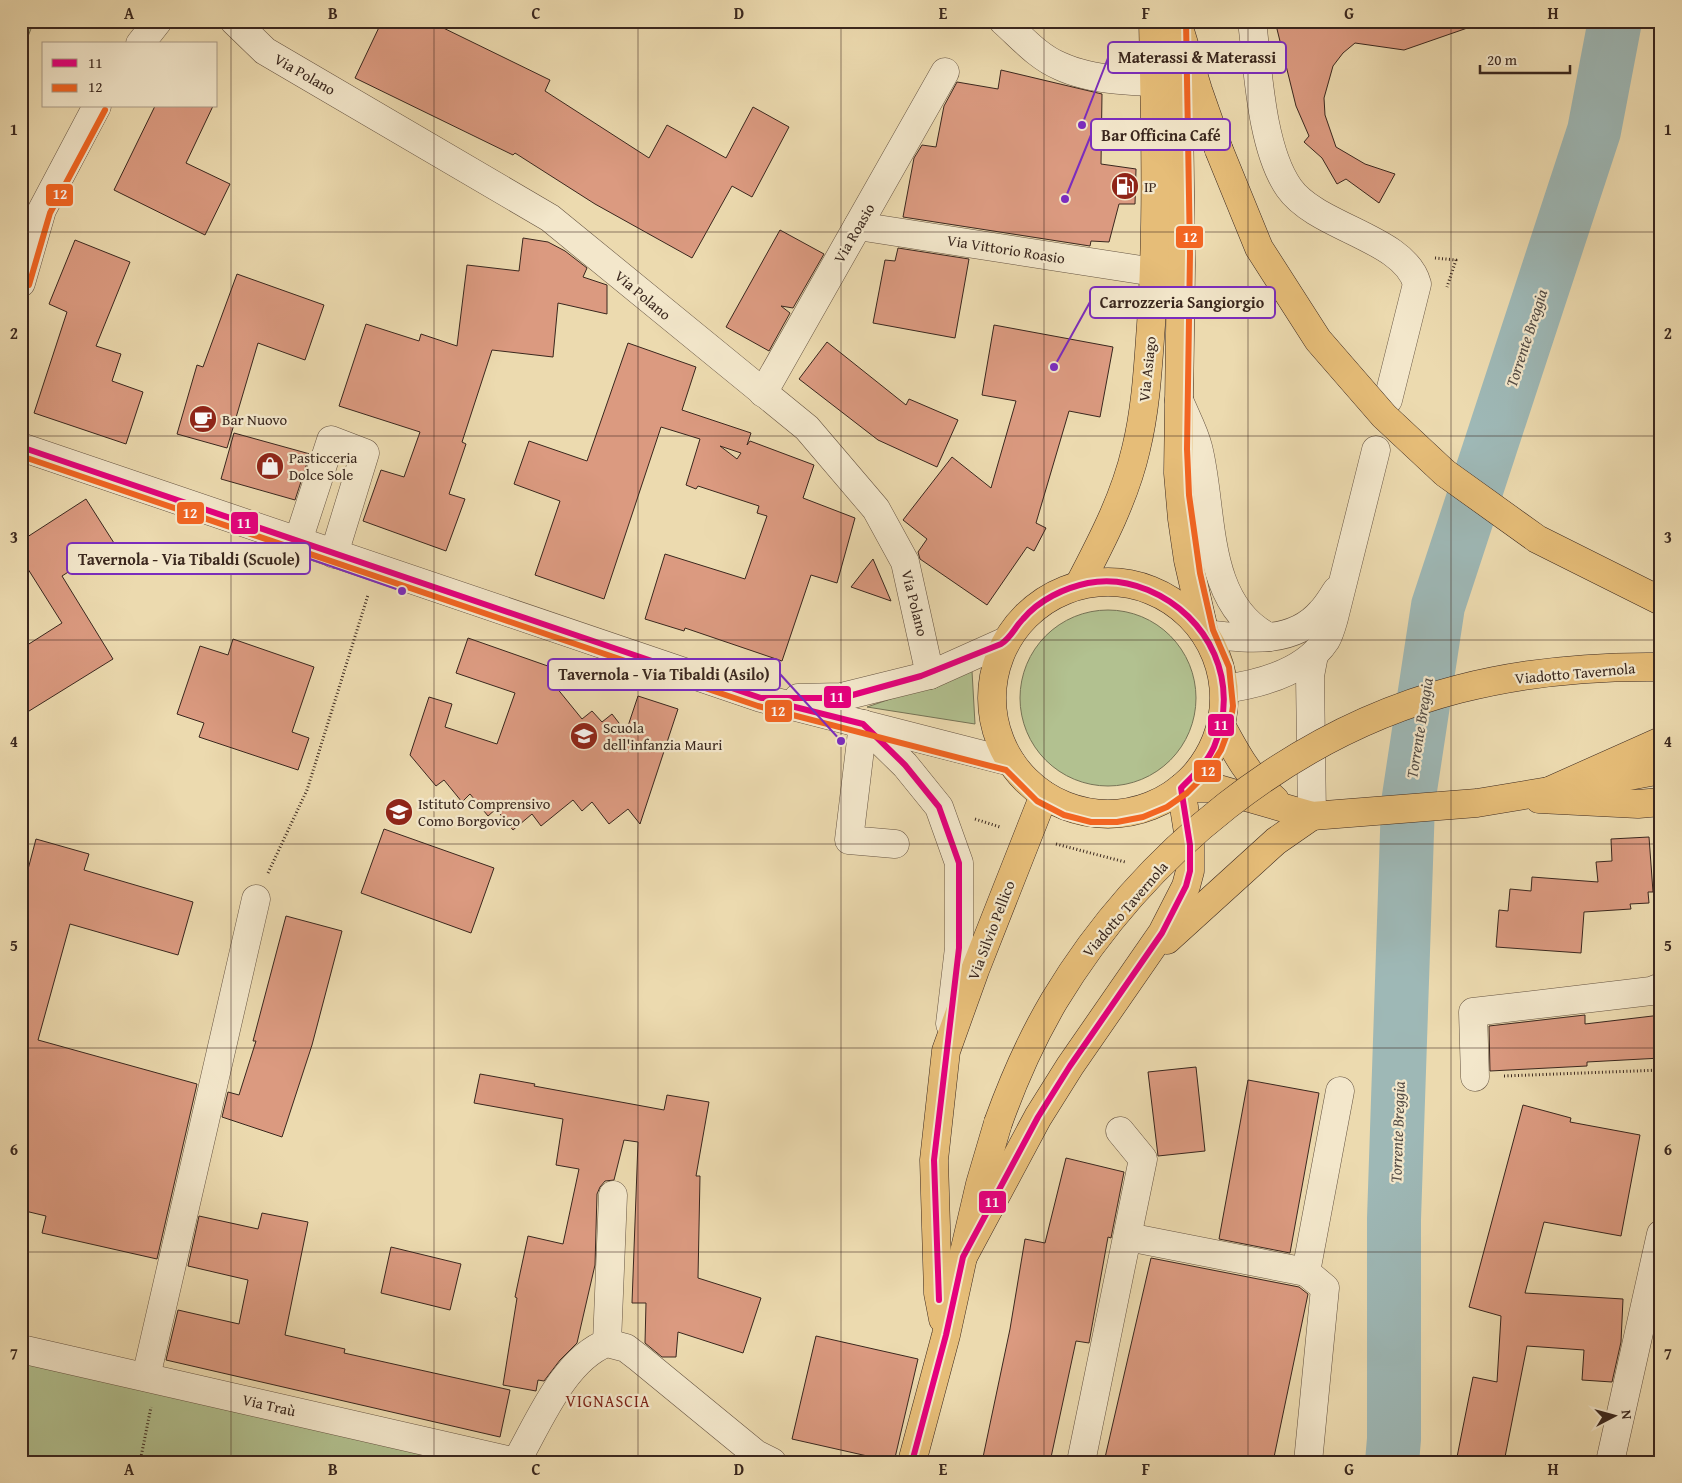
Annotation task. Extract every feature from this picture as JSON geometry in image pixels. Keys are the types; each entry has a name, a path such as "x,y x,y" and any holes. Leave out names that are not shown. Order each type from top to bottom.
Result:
{"main road":[{"name":"Via Asiago","path":"1153,21 1166,82 1181,264 1178,473 1188,560 1205,634"},
{"name":"Via Asiago","path":"1079,584 1113,514 1136,447 1146,380 1166,82 1177,21"},
{"path":"1177,21 1219,150 1259,248 1318,340 1384,416 1445,473 1537,539 1661,601"},
{"path":"1102,581 1125,582 1157,592 1184,609 1205,634 1221,669 1224,690 1221,725 1215,745 1204,764 1181,788 1159,803 1125,813 1093,814 1067,807 1044,795 1026,780 1011,762 997,735 991,702 995,668 1006,641 1024,617 1050,596 1079,584 1102,581"},
{"name":"Viadotto Tavernola","path":"963,1256 980,1184 998,1123 1022,1063 1049,1010 1094,941 1141,887 1173,854 1230,803 1270,774 1338,735 1382,716 1458,689 1545,672 1661,666"},
{"path":"1221,725 1240,760 1260,788 1311,814"},
{"path":"1549,791 1661,741"},
{"path":"1181,788 1215,788 1311,814 1477,803 1515,798 1661,770"},
{"name":"Via Silvio Pellico","path":"912,1462 946,1335 963,1256 1038,1117 1070,1066 1162,933 1186,886 1190,845 1181,788"},
{"name":"Via Silvio Pellico","path":"946,1335 938,1293 934,1160 946,1051 975,970 1044,795"},
{"path":"1515,798 1638,804 1661,802"},
{"path":"1140,964 1276,841 1311,814"}],"street":[{"path":"142,42 158,21"},
{"name":"Via Polano","path":"234,21 265,51 550,218 807,428 876,509 905,562 930,674"},
{"path":"1003,21 1044,57 1060,66 1085,75 1166,82"},
{"path":"1252,21 1263,106 1280,170 1289,188 1300,201 1311,209 1380,246 1400,259 1412,273 1417,284 1388,400"},
{"name":"Via Roasio","path":"763,393 945,72"},
{"path":"21,283 42,210 96,108"},
{"name":"Via Vittorio Roasio","path":"858,226 1154,272"},
{"path":"1179,400 1198,446 1215,554 1224,586 1242,616 1257,631 1269,637"},
{"path":"298,542 331,440 366,453 334,554"},
{"path":"21,447 761,698 1011,762"},
{"path":"1224,690 1245,687 1290,670 1314,655 1326,639 1334,618 1376,450"},
{"path":"1205,634 1236,637 1285,636 1304,627 1321,613 1343,580"},
{"path":"761,698 841,697 930,674 1006,641"},
{"path":"1311,814 1310,676 1314,655"},
{"path":"863,724 905,765 939,807 959,863 959,948 946,1051"},
{"path":"863,724 849,840 895,844"},
{"path":"151,1378 256,899"},
{"path":"1475,1077 1473,1012 1651,991 1661,987"},
{"path":"1306,1272 1340,1092"},
{"path":"1081,1462 1143,1159 1120,1131"},
{"path":"607,1343 614,1195"},
{"path":"1128,1237 1306,1272 1325,1288 1308,1462"},
{"path":"1610,1462 1659,1247"},
{"path":"516,1462 565,1377 592,1350 607,1343 626,1348 756,1454 772,1462"},
{"name":"Via Traù","path":"21,1349 516,1462"}],"path":[{"path":"256,899 307,790 376,568"},
{"path":"939,807 1028,836 1098,857 1129,864"},
{"path":"1475,1077 1661,1070"},
{"path":"140,1462 151,1378"}],"green space":[{"path":"21,21 34,21 27,39 21,37"},
{"path":"1108,610 1142,617 1164,630 1176,642 1189,664 1196,698 1189,732 1176,754 1164,766 1142,779 1108,786 1074,779 1052,766 1040,754 1027,732 1020,698 1027,664 1040,642 1052,630 1074,617"},
{"path":"972,671 975,724 867,707"},
{"path":"21,1349 516,1462 21,1462"}],"building":[{"path":"382,21 429,21 550,80 545,91 649,158 667,125 726,158 753,107 789,127 752,197 732,186 692,258 595,204 515,153 513,155 355,78"},
{"path":"1275,21 1475,21 1476,25 1404,50 1355,43 1343,53 1333,66 1324,98 1325,115 1336,147 1365,164 1395,174 1379,203 1346,179 1337,184 1322,158 1304,142 1309,136 1296,106"},
{"path":"1001,70 1102,94 1101,164 1136,169 1135,204 1119,204 1109,242 1091,241 1090,246 903,217 914,158 922,145 936,147 944,106 957,82 998,89"},
{"path":"154,108 212,108 186,163 230,184 205,235 114,190"},
{"path":"780,230 824,254 793,308 781,306 790,313 769,351 726,327"},
{"path":"523,238 548,242 565,251 587,268 583,277 607,285 607,314 558,303 553,357 492,350 462,442 466,444 449,494 465,499 446,551 363,521 381,470 404,477 420,432 339,406 366,324 419,341 421,334 457,346 467,265 519,271"},
{"path":"75,240 130,262 96,346 121,354 112,381 143,392 126,444 34,413 67,312 49,304"},
{"path":"898,248 969,259 955,338 873,323 885,260 895,261"},
{"path":"237,274 324,305 305,360 258,343 227,448 177,434 197,365 203,367"},
{"path":"994,325 1113,347 1100,417 1069,411 1036,523 1046,528 1034,551 1027,547 987,605 920,559 918,552 927,539 903,520 952,457 991,488 1016,401 982,395"},
{"path":"827,342 906,405 909,399 958,420 937,467 878,440 799,379"},
{"path":"628,343 696,367 682,410 751,433 747,445 750,441 814,465 803,498 855,518 837,583 811,575 782,661 685,628 684,631 645,619 665,554 745,579 767,516 757,513 759,506 698,486 696,489 686,485 700,439 661,427 604,599 535,575 560,501 514,484 529,441 587,461","holes":["720,446 741,453 737,459"]},
{"path":"234,433 310,454 295,500 221,479"},
{"path":"86,499 114,543 62,576 113,659 21,716 21,649 62,623 21,558 21,541"},
{"path":"873,559 891,601 851,587"},
{"name":"Scuola dell'infanzia Mauri","path":"468,638 562,671 556,687 582,719 592,711 602,722 612,714 626,732 638,696 678,709 640,824 628,809 609,824 592,802 582,811 573,800 541,826 532,814 513,830 496,809 488,816 470,794 462,802 444,780 436,786 410,755 429,697 452,704 445,727 497,744 515,693 456,673"},
{"path":"233,639 314,667 292,732 309,738 298,770 199,737 204,723 177,714 200,646 228,655"},
{"path":"384,829 494,868 471,933 361,893"},
{"path":"1649,837 1653,892 1648,892 1649,903 1630,904 1631,909 1584,912 1581,953 1496,947 1499,910 1508,911 1510,889 1531,891 1532,877 1598,882 1596,862 1612,861 1611,839"},
{"path":"36,839 89,854 84,870 193,902 178,955 70,924 38,1040 197,1084 157,1259 42,1233 46,1216 21,1210 21,896"},
{"path":"286,916 342,931 312,1045 282,1137 222,1117 228,1092 239,1095 256,1041 253,1041"},
{"path":"1585,1015 1585,1024 1661,1015 1661,1058 1587,1062 1587,1066 1490,1071 1489,1026"},
{"path":"1196,1067 1205,1151 1158,1156 1148,1072"},
{"path":"480,1074 664,1110 667,1095 709,1102 696,1176 700,1176 698,1278 761,1298 743,1353 678,1332 676,1357 662,1357 645,1343 646,1303 632,1303 638,1142 624,1140 614,1180 605,1181 597,1194 595,1265 577,1343 560,1360 544,1381 538,1380 536,1391 503,1385 517,1298 515,1297 528,1236 563,1244 579,1169 556,1165 563,1119 474,1103"},
{"path":"1248,1080 1319,1093 1290,1253 1219,1239"},
{"path":"1523,1105 1571,1118 1570,1122 1640,1135 1621,1236 1544,1222 1525,1293 1623,1299 1621,1342 1612,1382 1582,1380 1584,1350 1527,1346 1504,1462 1456,1462 1473,1377 1497,1382 1501,1316 1469,1307"},
{"path":"1066,1158 1124,1172 1111,1238 1108,1237 1089,1343 1076,1341 1050,1462 982,1462 1010,1329 1025,1239 1045,1243"},
{"path":"262,1213 308,1222 285,1335 345,1349 344,1353 510,1390 500,1437 166,1360 178,1310 239,1324 248,1280 188,1266 199,1216 258,1229"},
{"path":"391,1247 461,1264 450,1310 381,1293"},
{"path":"1151,1258 1299,1287 1308,1294 1273,1462 1104,1462"},
{"path":"816,1336 918,1359 894,1462 792,1439"}],"waterway":[{"name":"Torrente Breggia","path":"1392,1462 1394,1439 1394,1219 1408,803 1438,606 1594,131 1615,21"}],"transit line":[{"name":"12","path":"21,456 758,706 1006,770 1037,801 1064,815 1091,822 1117,822 1143,817 1167,807 1187,793 1206,774 1221,750 1230,726 1233,706 1229,667 1213,630 1200,573 1189,495 1187,449 1190,254 1186,21"},
{"name":"12","path":"29,285 50,213 105,110"},
{"name":"11","path":"21,447 761,698 849,696 921,676 1001,644 1008,639 1029,612 1044,601 1070,588 1088,583 1111,581 1141,587 1170,602 1188,616 1203,634 1214,654 1221,676 1224,699 1221,723 1214,747 1204,764 1181,788 1190,845 1190,871 1186,886 1162,933 1070,1066 1038,1117 963,1257 946,1335 912,1462"},
{"name":"11","path":"791,706 863,724 905,765 939,807 959,863 959,948 934,1160 939,1300"}],"place":[{"name":"Materassi & Materassi","path":"1082,125"},
{"name":"IP","path":"1125,186"},
{"name":"Bar Officina Café","path":"1065,199"},
{"name":"Carrozzeria Sangiorgio","path":"1054,367"},
{"name":"Bar Nuovo","path":"203,419"},
{"name":"Pasticceria Dolce Sole","path":"270,466"},
{"name":"Tavernola - Via Tibaldi (Scuole)","path":"402,591"},
{"name":"Scuola dell'infanzia Mauri","path":"584,736"},
{"name":"Tavernola - Via Tibaldi (Asilo)","path":"841,741"},
{"name":"Istituto Comprensivo Como Borgovico","path":"399,812"}],"district":[{"name":"VIGNASCIA","path":"608,1401"}]}
